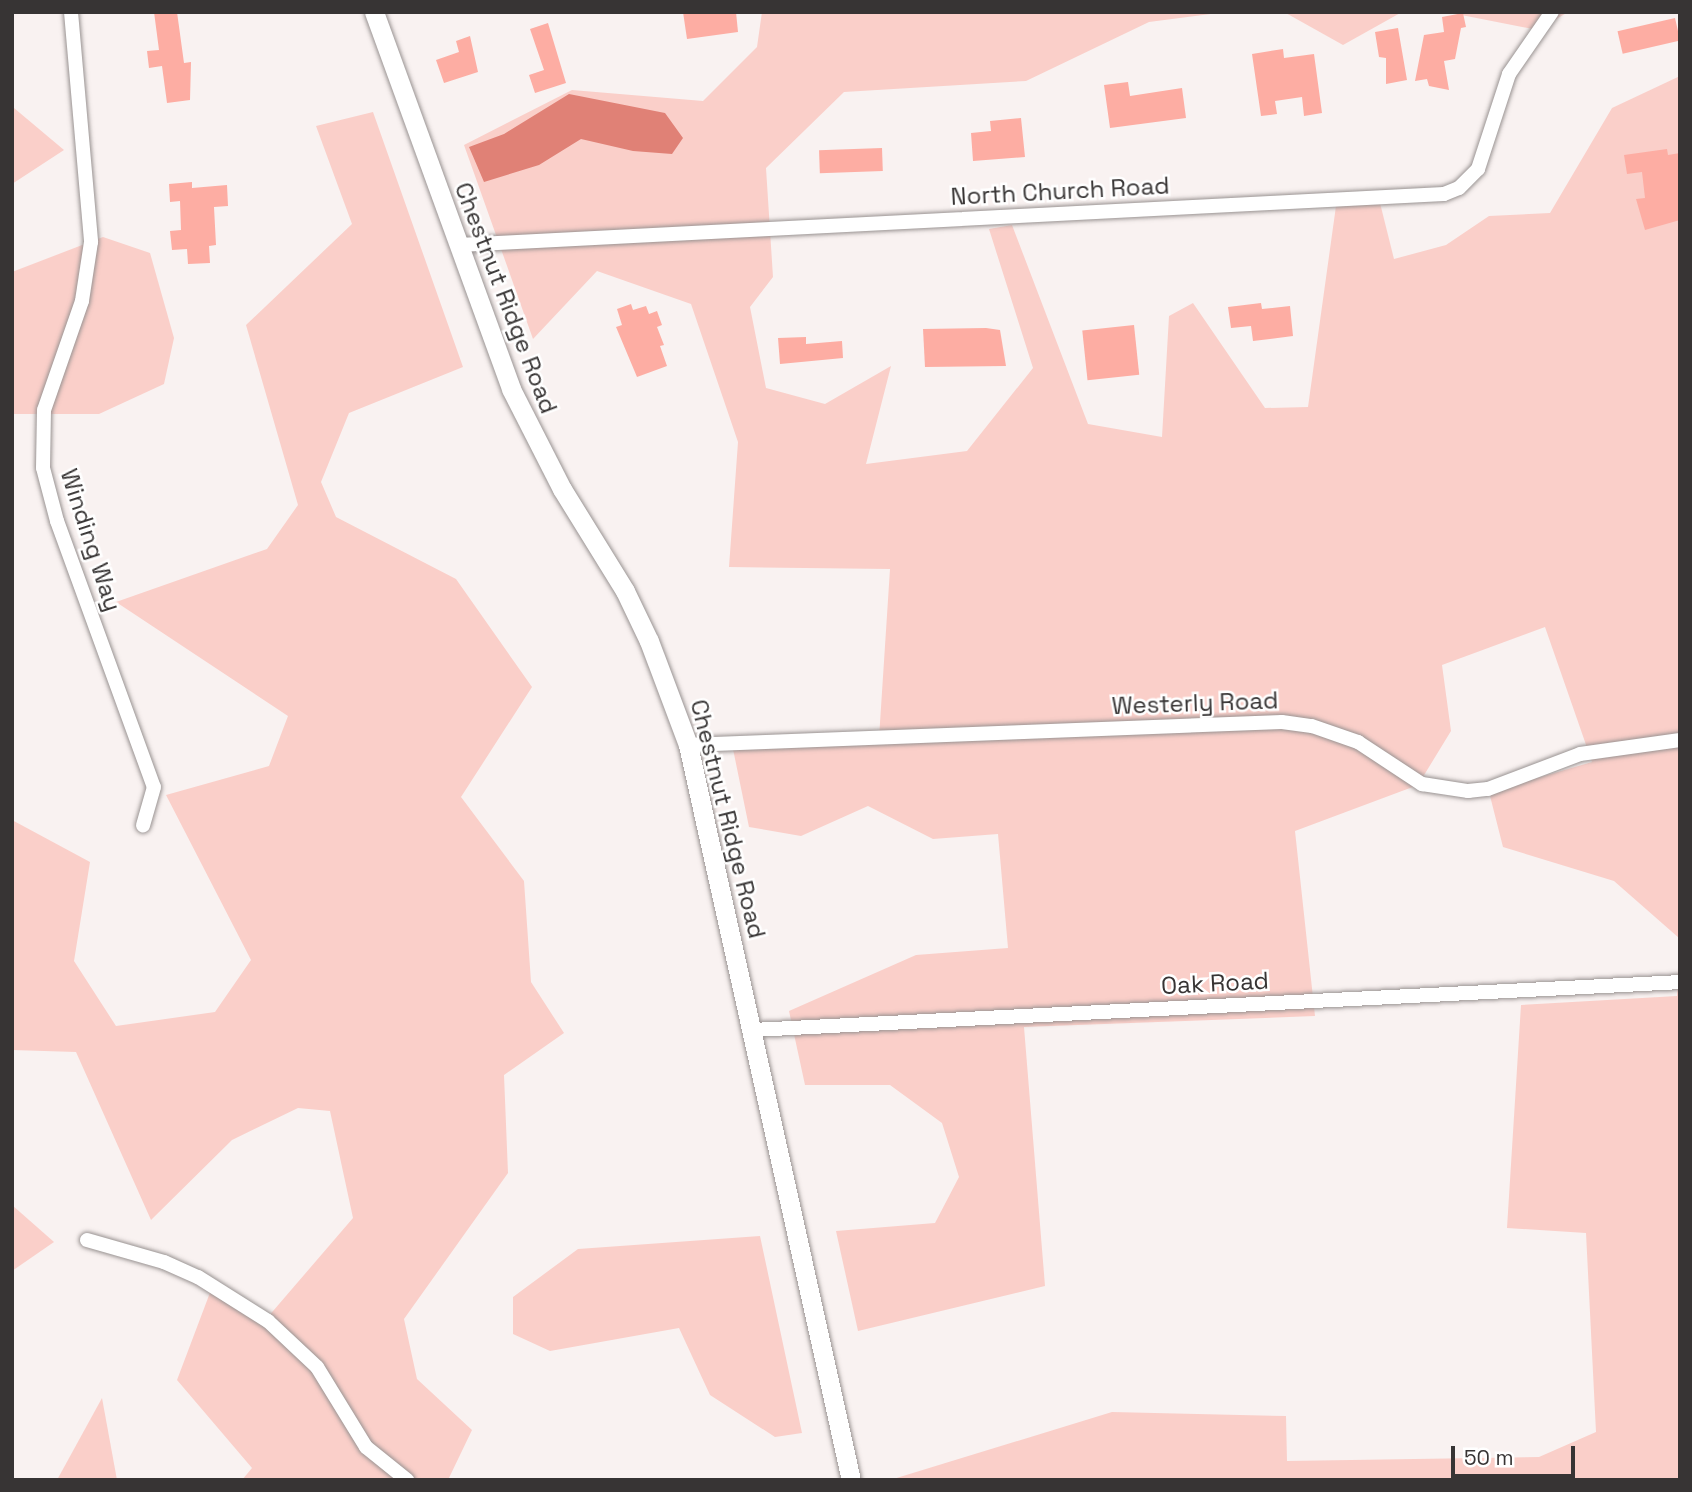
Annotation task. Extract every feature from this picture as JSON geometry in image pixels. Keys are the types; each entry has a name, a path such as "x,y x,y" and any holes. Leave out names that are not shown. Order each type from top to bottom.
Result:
{"main road":[{"name":"Chestnut Ridge Road","path":"374,12 511,389 562,489 625,591 662,673 688,745 851,1480"}],"street":[{"name":"Winding Way","path":"71,12 91,243 82,301 44,410 43,468 57,521 155,787 144,825"},
{"name":"North Church Road","path":"459,246 1444,194 1459,188 1478,169 1509,74 1552,12"},
{"name":"Westerly Road","path":"688,745 1282,722 1311,726 1358,742 1422,784 1468,791 1488,789 1580,754 1680,740"},
{"name":"Oak Road","path":"753,1030 1680,982"},
{"path":"87,1240 187,1272 268,1321 317,1367 366,1447 407,1480"}],"shaded area":[{"path":"762,12 1226,12 1149,22 1026,81 844,92 766,168 773,277 750,307 766,388 825,404 891,366 866,464 967,451 1033,368 989,229 1012,225 1088,424 1162,437 1169,316 1193,303 1265,408 1308,407 1336,206 1380,203 1394,259 1446,245 1489,216 1550,213 1612,108 1680,76 1680,1480 890,1480 1112,1412 1286,1416 1287,1461 1539,1457 1596,1432 1586,1233 1507,1228 1521,1005 1677,996 1679,938 1614,881 1503,847 1489,792 1592,762 1545,627 1442,665 1451,731 1418,785 1295,831 1315,1016 1024,1027 1045,1286 858,1331 836,1231 935,1223 959,1177 942,1123 890,1085 805,1085 789,1011 916,955 1008,948 998,834 933,839 868,806 801,836 749,827 733,749 879,738 890,569 729,567 738,442 691,304 597,271 533,339 464,145 572,90 703,101 757,47"},
{"path":"1284,12 1402,12 1343,45"},
{"path":"1446,12 1568,12 1538,30"},
{"path":"569,94 665,113 683,138 672,154 633,151 581,139 539,165 484,182 469,147 504,134"},
{"path":"12,109 64,150 12,184"},
{"path":"373,112 463,367 349,413 321,482 336,517 456,579 532,687 461,797 524,881 531,982 564,1033 504,1075 508,1173 404,1319 417,1379 472,1430 448,1480 242,1480 252,1468 177,1380 211,1290 261,1325 353,1218 330,1111 298,1108 232,1140 151,1220 76,1052 12,1050 12,820 90,862 74,961 116,1026 215,1012 251,960 166,795 269,766 288,716 116,602 267,549 298,505 246,325 352,224 316,126"},
{"path":"103,237 150,253 174,338 164,384 99,414 12,414 12,272"},
{"path":"12,1205 54,1242 12,1271"},
{"path":"760,1236 802,1433 775,1437 710,1395 679,1328 550,1351 513,1334 513,1297 578,1249"},
{"path":"102,1398 117,1480 57,1480"}],"building":[{"path":"154,12 177,12 184,63 191,62 190,100 167,103 162,66 149,68 147,51 159,50"},
{"path":"683,12 736,12 738,32 687,39"},
{"path":"1463,13 1466,27 1461,28 1455,59 1444,61 1449,90 1429,86 1427,79 1415,81 1424,35 1444,32 1442,17"},
{"path":"1675,18 1680,40 1623,54 1618,31"},
{"path":"548,23 566,83 535,93 529,75 544,70 530,29"},
{"path":"1398,28 1407,80 1386,84 1386,58 1379,57 1375,32"},
{"path":"470,36 478,72 444,83 436,60 459,52 456,41"},
{"path":"1283,49 1284,58 1314,54 1322,113 1304,116 1302,97 1275,101 1277,114 1261,116 1252,54"},
{"path":"1128,82 1130,96 1182,88 1186,118 1110,128 1104,85"},
{"path":"1021,118 1025,157 973,161 971,133 991,131 990,121"},
{"path":"882,148 883,171 820,173 819,150"},
{"path":"1667,149 1668,155 1680,153 1680,220 1645,230 1636,199 1645,198 1642,172 1627,174 1624,155"},
{"path":"192,182 192,188 227,185 228,206 214,207 216,245 209,246 210,263 188,264 187,249 172,250 170,231 181,230 180,201 170,202 169,184"},
{"path":"1261,303 1262,309 1290,306 1293,336 1253,341 1251,326 1231,328 1228,307"},
{"path":"631,304 633,310 646,306 649,314 657,311 662,325 657,327 664,345 660,346 667,366 637,377 616,327 622,325 617,309"},
{"path":"1134,325 1139,375 1088,380 1082,330"},
{"path":"923,329 1000,330 1006,366 925,367"},
{"path":"806,337 806,344 842,341 843,358 780,364 778,338"}]}
